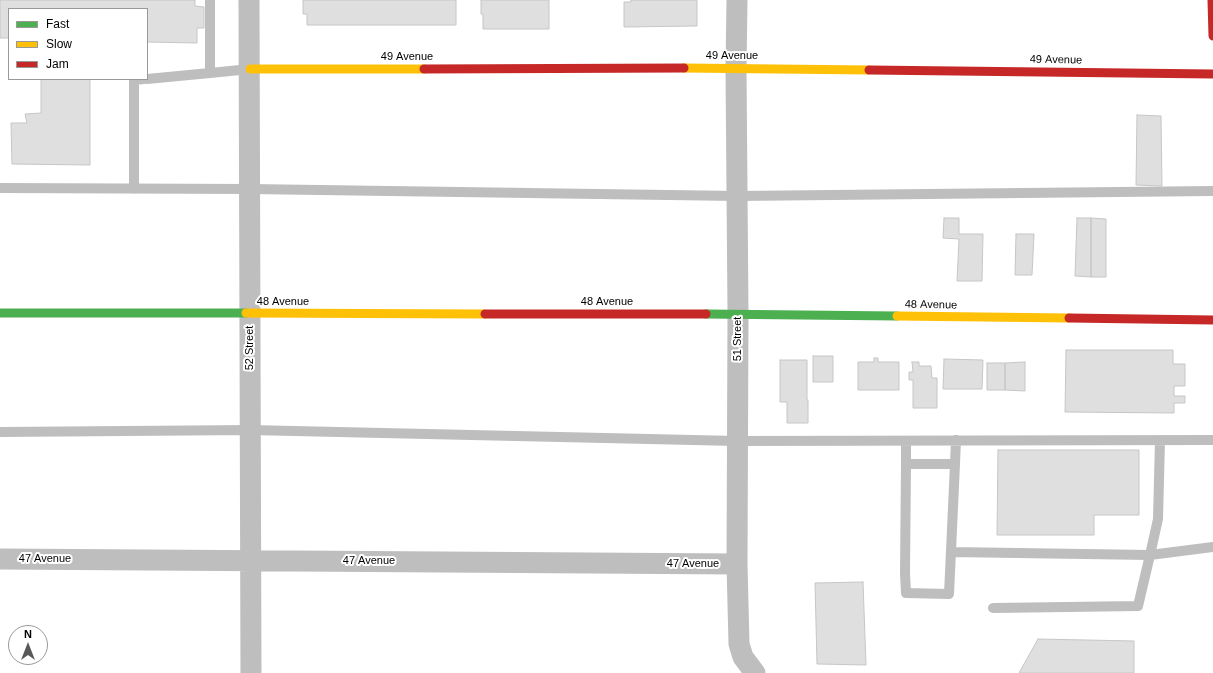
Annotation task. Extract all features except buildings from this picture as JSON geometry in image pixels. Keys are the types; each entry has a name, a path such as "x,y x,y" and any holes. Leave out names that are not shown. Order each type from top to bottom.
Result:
{"street":[{"name":"52 Street","path":"249,0 251,673"},
{"name":"51 Street","path":"737,0 737,564 739,644 743,657 755,673"},
{"path":"1212,0 1213,36"},
{"name":"49 Avenue","path":"250,69 736,68 1213,74"},
{"name":"48 Avenue","path":"0,313 738,314 1213,320"},
{"name":"47 Avenue","path":"0,559 737,564"}],"lane":[{"path":"210,0 210,73"},
{"path":"148,79 250,69"},
{"path":"134,80 134,188"},
{"path":"0,188 250,189 737,196 1213,191"},
{"path":"0,432 250,430 737,441 1213,440"},
{"path":"906,441 906,593 949,594 956,440"},
{"path":"993,608 1138,606 1158,519 1160,440"},
{"path":"906,464 955,464"},
{"path":"952,552 1150,555 1213,548"}],"traffic: fast":[{"path":"0,313 246,313"},
{"path":"706,314 897,316"}],"traffic: slow":[{"path":"684,68 869,70"},
{"path":"250,69 424,69"},
{"path":"246,313 485,314"},
{"path":"897,316 1069,318"}],"traffic: jam":[{"path":"1212,0 1213,36"},
{"path":"424,69 684,68"},
{"path":"869,70 1213,74"},
{"path":"485,314 706,314"},
{"path":"1069,318 1213,320"}]}
